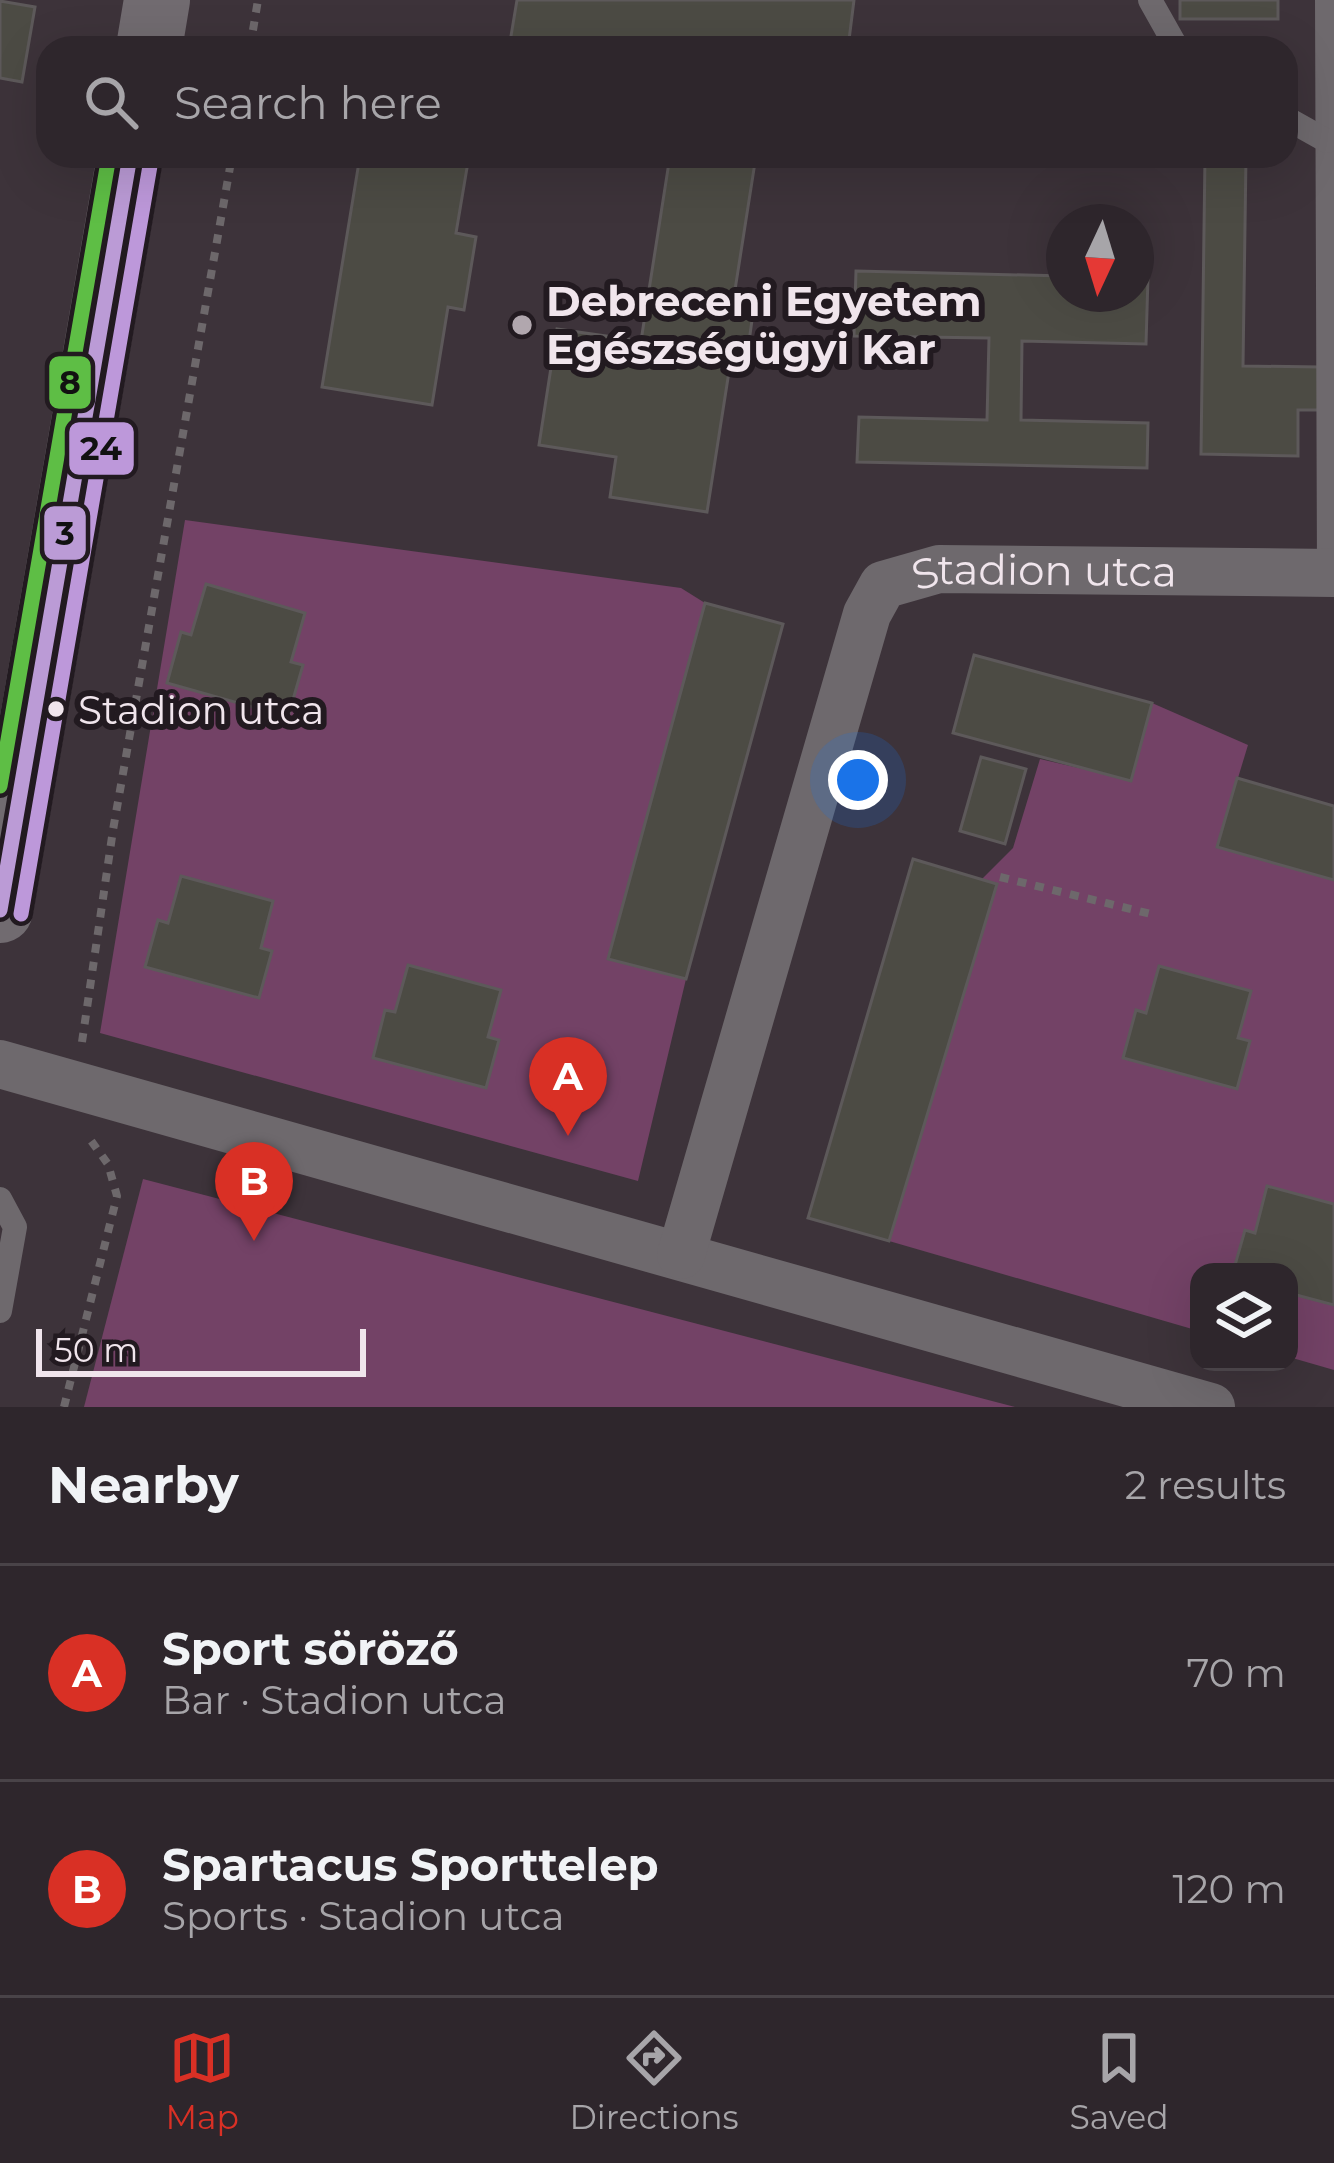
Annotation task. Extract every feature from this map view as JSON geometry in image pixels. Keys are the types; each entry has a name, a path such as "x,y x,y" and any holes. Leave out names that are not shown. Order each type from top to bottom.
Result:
{"main road":[{"path":"150,36 157,0"},
{"path":"0,910 128,168"}],"street":[{"name":"Stadion utca","path":"681,1255 867,614 883,585 939,568 1332,573"},
{"path":"0,1064 1211,1407"}],"lane":[{"path":"1150,0 1170,36"},
{"path":"1327,0 1332,573"},
{"path":"1298,125 1327,142"},
{"path":"0,1199 15,1227 0,1311"}],"path":[{"path":"252,36 258,0"},
{"path":"64,1407 117,1196 108,1164 81,1126 76,1084 112,830 230,168"},
{"path":"1000,877 1155,915"}],"shaded area":[{"path":"185,520 681,588 705,603 608,958 686,979 638,1181 100,1033"},
{"path":"1152,703 1248,745 1217,847 1334,880 1334,1370 1298,1360 1298,1263 1190,1263 1190,1328 889,1241 997,885 981,880 1013,848 1040,759 1131,780"},
{"path":"143,1179 1015,1407 84,1407"}],"building":[{"path":"517,0 854,0 850,36 511,36"},
{"path":"1180,0 1278,0 1278,19 1180,19"},
{"path":"0,1 35,7 22,82 0,78"},
{"path":"358,168 467,168 456,233 476,237 464,310 448,307 432,405 322,387"},
{"path":"668,168 754,168 732,309 753,313 748,349 733,346 707,512 610,497 616,457 539,445 557,329 641,341"},
{"path":"1205,168 1246,168 1243,366 1320,367 1319,410 1298,410 1298,456 1201,454"},
{"path":"856,271 1046,276 1046,312 1147,312 1146,344 1022,341 1021,420 1148,423 1147,468 857,462 859,417 987,420 989,338 854,336"},
{"path":"206,584 305,613 291,662 303,665 288,717 167,683 181,632 191,635"},
{"path":"705,603 783,624 686,979 608,959"},
{"path":"974,655 1152,703 1131,781 953,733"},
{"path":"981,757 1026,769 1005,844 960,831"},
{"path":"1237,778 1334,806 1334,880 1217,847"},
{"path":"913,859 997,884 889,1241 808,1218"},
{"path":"181,876 273,901 261,948 272,951 259,998 145,967 158,920 168,923"},
{"path":"408,965 501,990 488,1037 499,1040 486,1088 373,1058 385,1010 395,1012"},
{"path":"1159,966 1251,991 1238,1038 1250,1041 1237,1089 1123,1058 1136,1010 1146,1013"},
{"path":"1267,1186 1334,1204 1334,1305 1298,1295 1298,1263 1236,1263 1245,1230 1255,1233"}],"transit line":[{"name":"8","path":"0,786 107,168"},
{"name":"3","path":"0,910 128,168"},
{"name":"24","path":"21,914 150,168"}],"place":[{"name":"Debreceni Egyetem Egészségügyi Kar","path":"522,325"},
{"name":"Stadion utca","path":"56,709"},
{"name":"Sport söröző","path":"568,1136"},
{"name":"Spartacus Sporttelep","path":"254,1241"}]}
